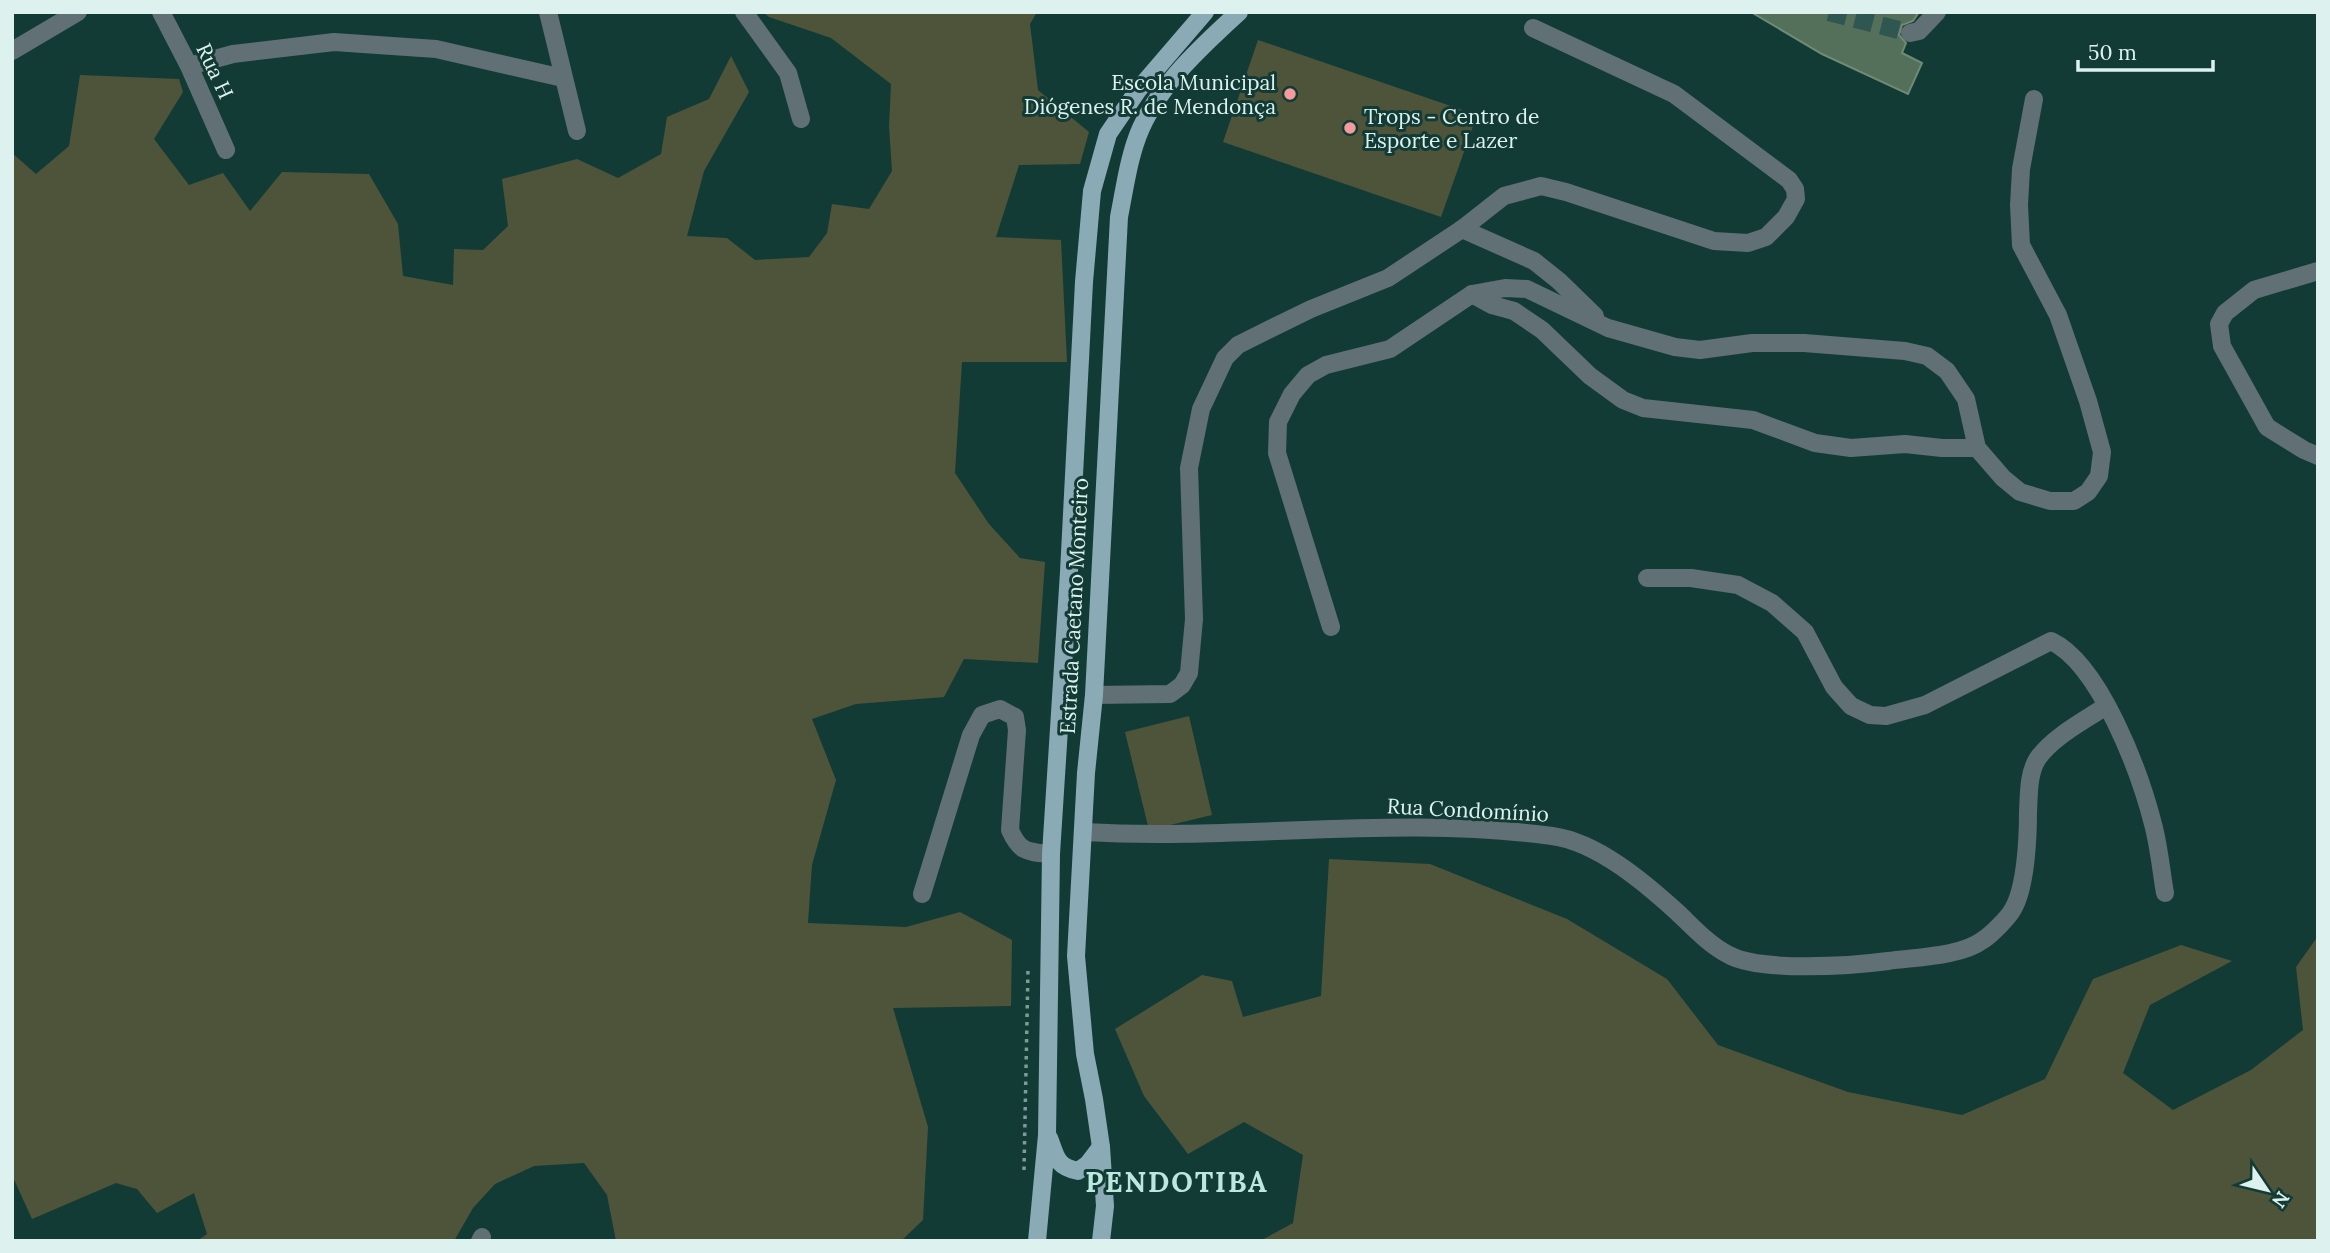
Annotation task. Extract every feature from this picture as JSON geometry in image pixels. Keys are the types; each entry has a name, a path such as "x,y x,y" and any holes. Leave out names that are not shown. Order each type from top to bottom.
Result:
{"main road":[{"name":"Estrada Caetano Monteiro","path":"1037,1241 1047,1135 1051,854 1084,282 1092,191 1108,134 1138,90 1205,12"},
{"name":"Estrada Caetano Monteiro","path":"1101,1241 1105,1206 1101,1147 1084,1054 1076,924 1094,695 1119,217 1129,162 1142,127 1167,86 1239,12"},
{"path":"1047,1135 1058,1161 1066,1169 1078,1171 1088,1164 1101,1147"}],"street":[{"path":"12,51 78,12"},
{"name":"Rua H","path":"161,12 189,66 226,150"},
{"path":"548,12 578,131"},
{"path":"744,12 788,73 801,119"},
{"path":"1910,33 1919,31 1937,12"},
{"path":"1094,695 1170,694 1182,685 1189,673 1194,619 1189,468 1201,410 1225,358 1238,345 1311,309 1388,278 1462,229 1504,196 1541,186 1714,241 1748,243 1766,237 1786,217 1796,199 1795,189 1788,180 1674,94 1533,28"},
{"path":"189,66 233,54 334,42 436,49 563,78"},
{"path":"1331,627 1277,453 1278,422 1292,394 1308,375 1326,365 1390,349 1472,294 1505,288 1527,289 1608,328 1675,347 1700,350 1752,342 1905,351 1927,356 1947,371 1966,399 1977,447 2003,478 2020,492 2050,501 2074,501 2088,492 2099,476 2102,452 2088,401 2058,315 2021,245 2021,169 2034,99"},
{"path":"1462,229 1534,261 1608,328"},
{"path":"2318,271 2254,289 2225,313 2219,324 2222,346 2267,427 2318,456"},
{"path":"1472,294 1514,311 1542,330 1590,376 1623,400 1643,408 1753,420 1815,443 1851,448 1905,444 1942,448 1977,447"},
{"path":"1647,578 1691,578 1738,585 1772,603 1805,632 1833,687 1851,706 1870,715 1886,716 1925,705 2052,641 2063,646 2080,662 2131,754 2153,825 2165,893"},
{"name":"Rua Condomínio","path":"1084,832 1125,834 1327,828 1492,829 1558,836 1604,854 1730,956 1765,966 1866,964 1957,952 1982,941 2013,909 2023,879 2029,787 2036,761 2050,744 2106,706"},
{"path":"922,894 971,735 982,715 1000,709 1014,717 1017,730 1010,830 1016,843 1028,852 1051,854"}],"path":[{"path":"1024,1170 1028,969"}],"green space":[{"path":"763,12 1037,12 1030,24 1038,90 1089,132 1080,164 1019,165 996,237 1061,240 1067,362 962,362 955,473 989,524 1020,558 1045,562 1038,663 964,659 944,697 856,704 812,719 836,780 812,865 808,923 906,927 960,912 1012,940 1011,1006 893,1008 928,1127 923,1220 901,1241 616,1241 607,1195 584,1163 534,1166 495,1184 473,1208 454,1241 197,1241 207,1234 194,1193 157,1213 137,1189 116,1183 32,1219 12,1175 12,153 36,174 69,146 80,75 179,79 183,92 154,139 189,185 223,173 250,211 282,172 369,174 398,224 403,276 453,285 454,249 483,250 508,226 502,179 577,159 618,178 661,154 667,117 709,99 731,56 749,92 704,171 687,236 727,238 755,260 809,257 827,233 832,204 869,209 892,171 889,126 891,84 831,38 769,17"},
{"name":"Trops - Centro de Esporte e Lazer","path":"1258,40 1477,115 1441,217 1223,142"},
{"path":"1189,716 1212,815 1149,830 1125,732"},
{"path":"1329,859 1430,864 1567,919 1667,979 1718,1045 1848,1092 1962,1115 2045,1079 2093,979 2181,945 2232,961 2150,1005 2123,1073 2173,1110 2251,1070 2303,1030 2296,967 2318,936 2318,1241 1260,1241 1293,1223 1303,1155 1244,1122 1188,1154 1144,1096 1115,1029 1202,975 1232,981 1243,1017 1321,996"}],"building":[{"path":"1751,12 1919,12 1913,21 1902,25 1899,35 1906,43 1902,53 1922,63 1908,94 1822,54"}],"tunnel":[{"path":"1829,12 1910,33"}],"place":[{"name":"Escola Municipal Diógenes R. de Mendonça","path":"1290,94"},
{"name":"Trops - Centro de Esporte e Lazer","path":"1350,128"}],"district":[{"name":"PENDOTIBA","path":"1177,1182"}]}
